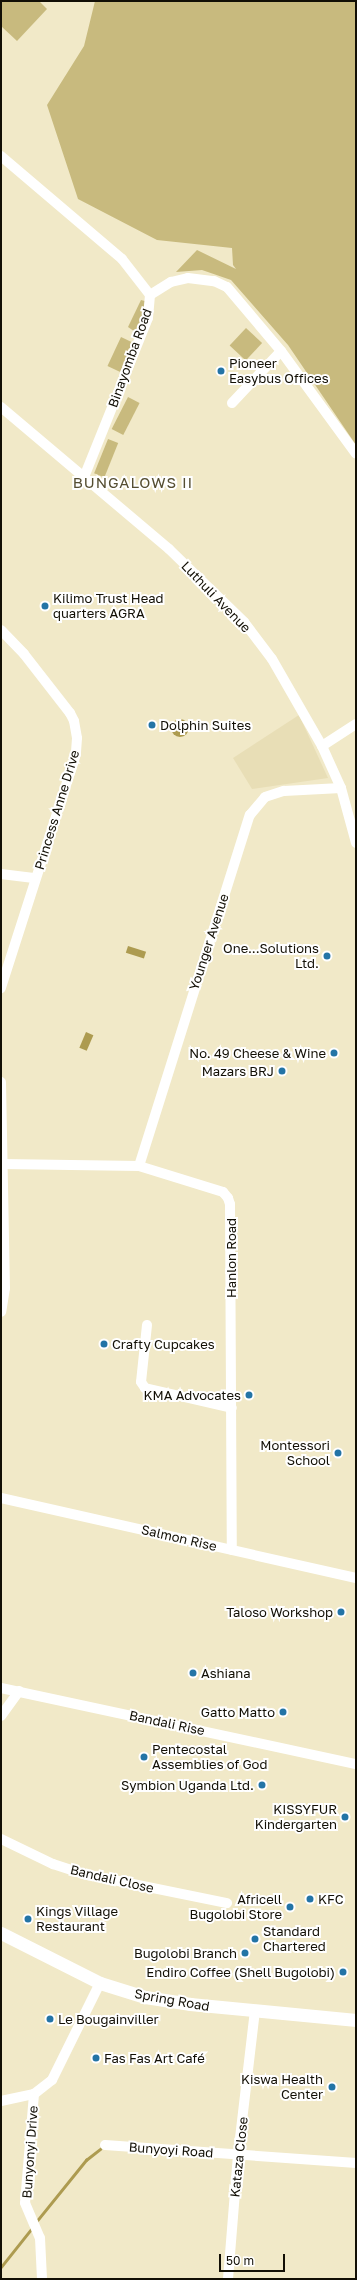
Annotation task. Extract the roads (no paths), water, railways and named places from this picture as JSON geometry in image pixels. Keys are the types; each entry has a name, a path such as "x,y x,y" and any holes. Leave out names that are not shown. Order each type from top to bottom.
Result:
{"main road":[{"name":"Spring Road","path":"1,1933 100,1983 145,1997 255,2011 356,2020"}],"street":[{"name":"Binayomba Road","path":"1,156 122,259 150,295 148,318 84,477"},
{"path":"150,295 177,279 201,279 221,283 237,296 281,351 356,454"},
{"path":"232,403 281,351"},
{"name":"Luthuli Avenue","path":"1,408 169,549 244,622 272,660 322,746 341,788 356,843"},
{"name":"Princess Anne Drive","path":"1,630 24,654 70,713 77,730 76,754 1,988"},
{"path":"322,746 356,724"},
{"name":"Younger Avenue","path":"138,1166 250,814 265,797 284,791 341,788"},
{"path":"1,874 36,878"},
{"path":"1,1082 3,1164 2,1263 5,1288 1,1312"},
{"name":"Hanlon Road","path":"3,1164 138,1166 223,1192 228,1198 230,1204 232,1550"},
{"path":"147,1325 141,1382 145,1388 232,1408"},
{"name":"Salmon Rise","path":"1,1498 356,1578"},
{"name":"Bandali Rise","path":"1,1688 356,1764"},
{"path":"1,1716 19,1692"},
{"name":"Bandali Close","path":"1,1839 53,1864 84,1874 227,1903"},
{"path":"1,2101 34,2094 52,2080 63,2061 100,1983"},
{"name":"Kataza Close","path":"228,2279 238,2155 255,2011"},
{"name":"Bunyonyi Drive","path":"34,2094 25,2203 40,2238 42,2279"},
{"name":"Bunyoyi Road","path":"105,2145 356,2163"}],"waterway":[{"path":"36,2222 86,2160 100,2149"},
{"path":"1,2267 32,2228"}],"place":[{"name":"Pioneer Easybus Offices","path":"221,371"},
{"name":"Kilimo Trust Head quarters AGRA","path":"45,606"},
{"name":"Dolphin Suites","path":"152,725"},
{"name":"One...Solutions Ltd.","path":"327,956"},
{"name":"No. 49 Cheese & Wine","path":"334,1053"},
{"name":"Mazars BRJ","path":"282,1071"},
{"name":"Crafty Cupcakes","path":"104,1344"},
{"name":"KMA Advocates","path":"249,1395"},
{"name":"Montessori School","path":"338,1453"},
{"name":"Taloso Workshop","path":"341,1612"},
{"name":"Ashiana","path":"193,1673"},
{"name":"Gatto Matto","path":"283,1712"},
{"name":"Pentecostal Assemblies of God","path":"144,1757"},
{"name":"Symbion Uganda Ltd.","path":"262,1785"},
{"name":"KISSYFUR Kindergarten","path":"345,1817"},
{"name":"KFC","path":"310,1899"},
{"name":"Africell Bugolobi Store","path":"290,1907"},
{"name":"Kings Village Restaurant","path":"28,1919"},
{"name":"Standard Chartered","path":"255,1939"},
{"name":"Bugolobi Branch","path":"245,1953"},
{"name":"Endiro Coffee (Shell Bugolobi)","path":"343,1972"},
{"name":"Le Bougainviller","path":"50,2019"},
{"name":"Fas Fas Art Café","path":"96,2058"},
{"name":"Kiswa Health Center","path":"332,2087"}],"district":[{"name":"BUNGALOWS II","path":"133,483"}]}
